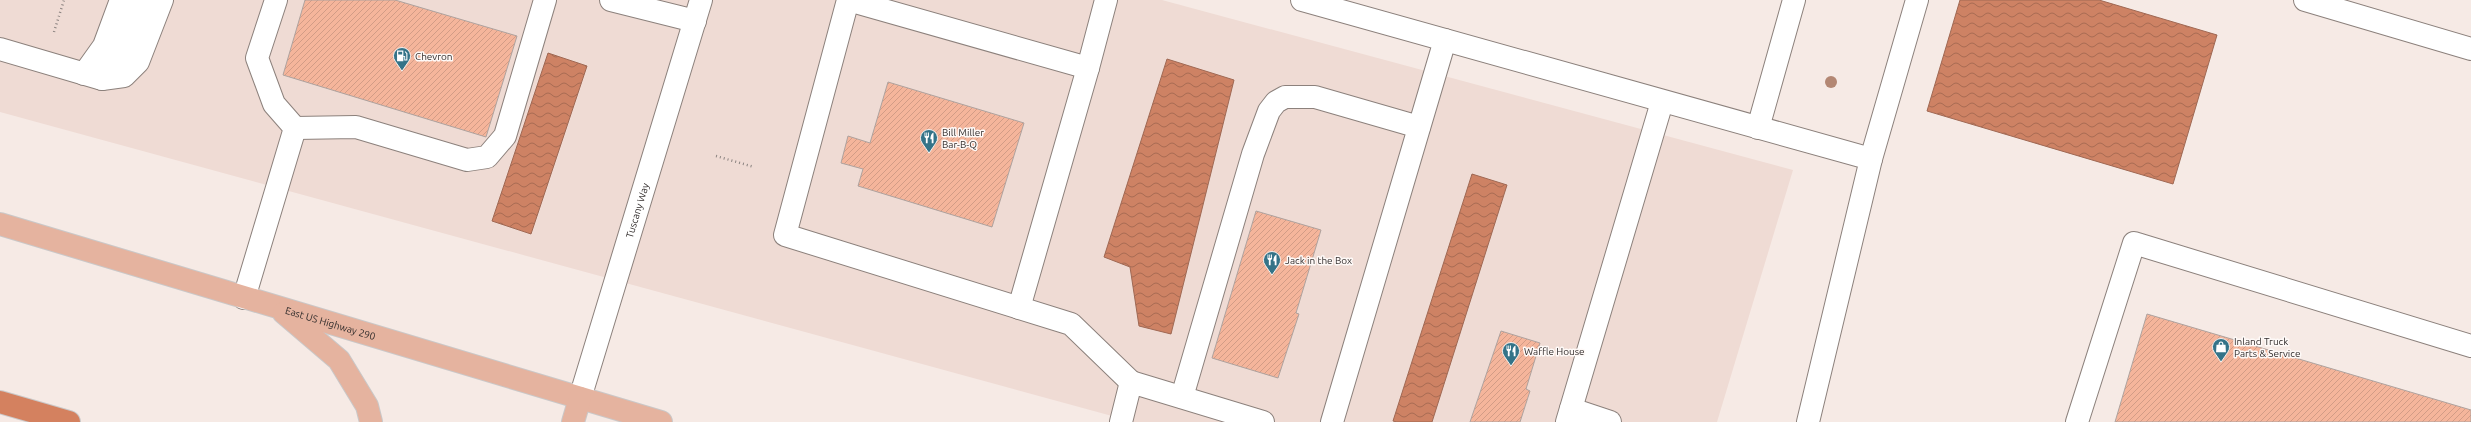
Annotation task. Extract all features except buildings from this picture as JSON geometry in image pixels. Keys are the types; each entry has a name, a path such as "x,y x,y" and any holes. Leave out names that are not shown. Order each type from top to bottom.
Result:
{"highway":[{"path":"0,402 69,422"}],"main road":[{"name":"East US Highway 290","path":"0,224 661,422"},
{"path":"277,307 339,360 367,406 371,422"},
{"name":"Tuscany Way","path":"573,422 580,398"}],"street":[{"path":"93,77 121,0"},
{"path":"93,77 123,46 141,0"},
{"path":"0,49 93,77 124,76 138,62 162,0"},
{"path":"276,0 257,58 274,104 295,128 356,127 467,160 487,157 505,136 545,0"},
{"path":"611,0 695,21"},
{"name":"Tuscany Way","path":"580,398 702,0"},
{"path":"1088,68 848,0 785,236 1071,324 1131,382 1263,422"},
{"path":"1019,308 1106,0"},
{"path":"1302,0 1662,102 1871,159"},
{"path":"1758,128 1794,0"},
{"path":"1808,422 1871,159 1917,0"},
{"path":"2305,0 2471,49"},
{"path":"1332,422 1445,40"},
{"path":"1182,398 1253,154 1269,111 1276,102 1293,96 1315,97 1419,127"},
{"path":"1610,422 1569,415 1662,102"},
{"path":"244,298 295,128"},
{"path":"2077,422 2134,243 2471,346"},
{"path":"1121,422 1131,382"}],"path":[{"path":"48,30 55,32 64,0"},
{"path":"716,156 754,167"}],"shaded area":[{"path":"0,0 1162,0 1793,170 1717,422 1134,422 0,112"}],"water":[{"path":"1960,0 2099,0 2217,35 2173,184 1927,111"},
{"path":"548,53 587,66 531,234 492,221"},
{"path":"1167,59 1234,80 1171,334 1139,326 1130,267 1104,257"},
{"path":"1472,174 1507,185 1432,422 1393,421"}],"place":[{"name":"Chevron","path":"402,71"},
{"name":"Bill Miller Bar-B-Q","path":"929,153"},
{"name":"Jack in the Box","path":"1272,275"},
{"name":"Inland Truck Parts & Service","path":"2221,362"},
{"name":"Waffle House","path":"1511,366"}]}
